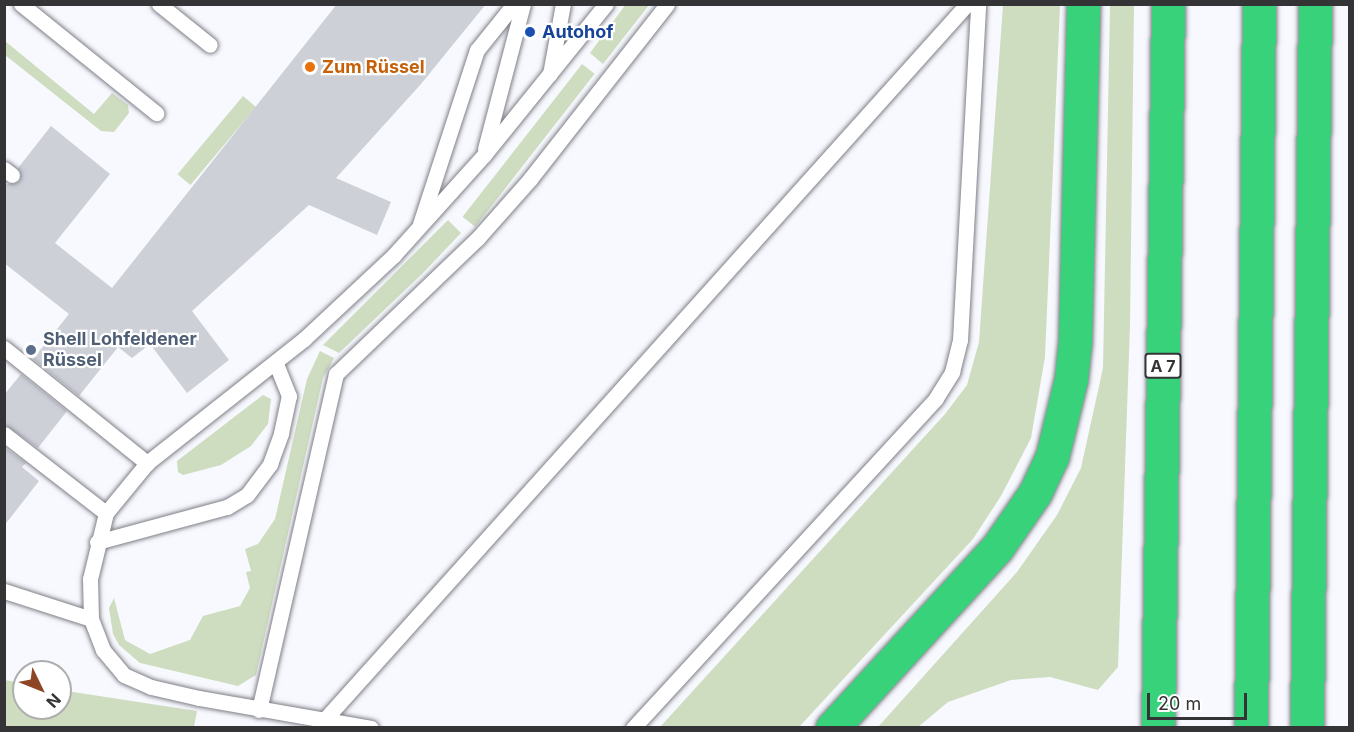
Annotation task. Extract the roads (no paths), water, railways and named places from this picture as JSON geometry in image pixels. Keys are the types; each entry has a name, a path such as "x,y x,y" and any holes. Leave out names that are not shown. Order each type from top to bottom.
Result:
{"highway":[{"path":"832,728 997,548 1035,493 1052,457 1071,379 1075,340 1083,4"},
{"name":"A 7","path":"1158,728 1168,4"},
{"path":"1251,728 1259,4"},
{"path":"1309,717 1315,4"}],"lane":[{"path":"21,4 156,113"},
{"path":"159,4 210,45"},
{"path":"418,230 477,50 514,4"},
{"path":"484,155 523,4"},
{"path":"549,77 563,4"},
{"path":"259,710 336,374 477,238 530,179 667,4"},
{"path":"326,718 967,4"},
{"path":"633,728 936,398 952,372 960,340 978,4"},
{"path":"371,728 326,718 259,710 132,680 106,655 92,619 90,579 97,542 106,513 147,463 276,363 364,285 418,230 484,155 606,5"},
{"path":"4,348 147,463"},
{"path":"97,542 227,507 247,495 270,464 281,433 289,396 276,363"},
{"path":"4,434 106,513"},
{"path":"4,591 92,619"}],"place":[{"name":"Autohof","path":"530,32"},
{"name":"Zum Rüssel","path":"310,67"},
{"name":"Shell Lohfeldener Rüssel","path":"31,350"}]}
